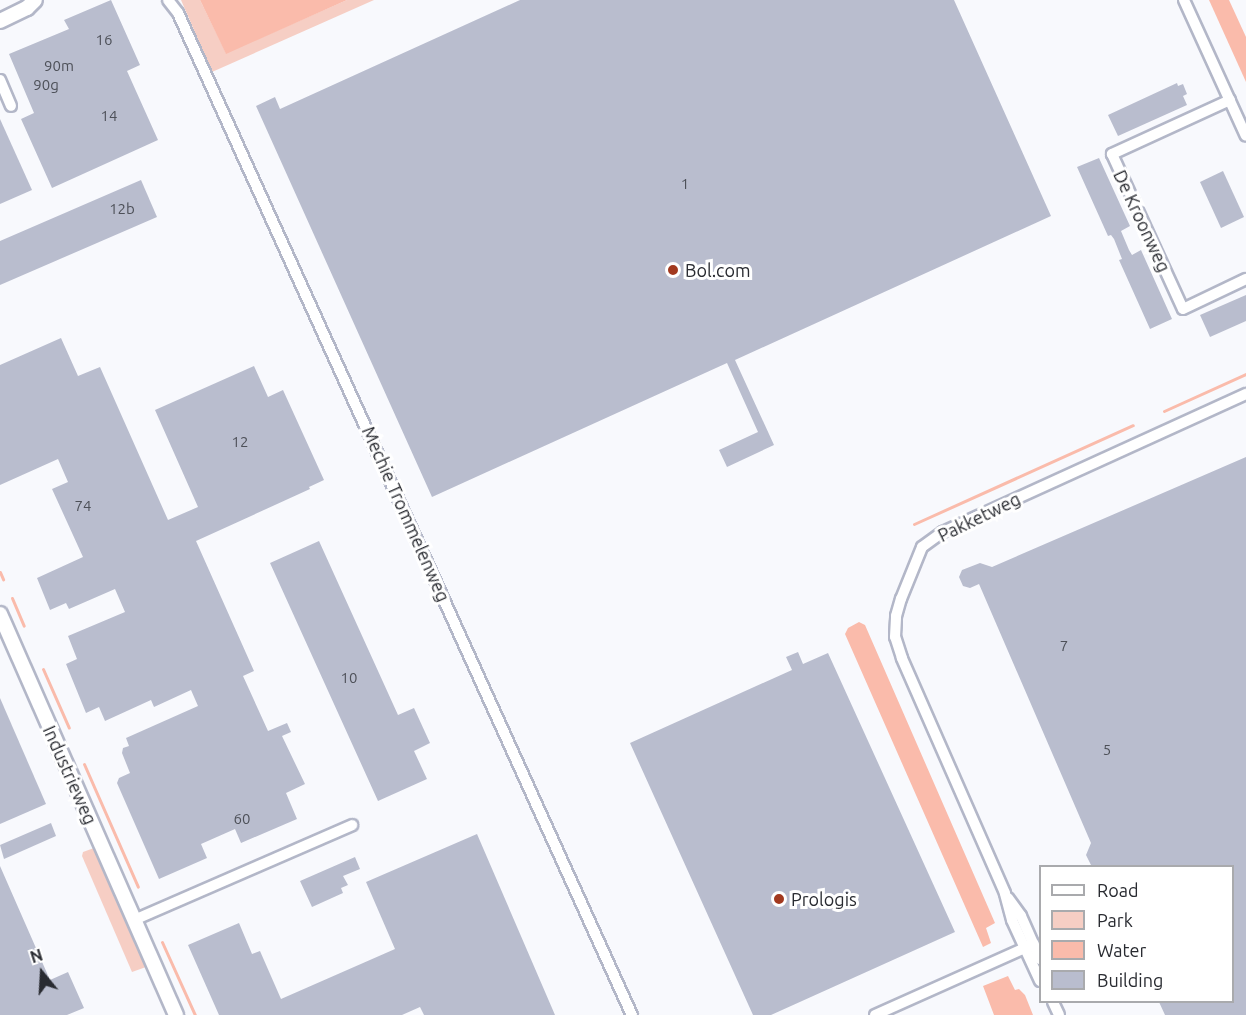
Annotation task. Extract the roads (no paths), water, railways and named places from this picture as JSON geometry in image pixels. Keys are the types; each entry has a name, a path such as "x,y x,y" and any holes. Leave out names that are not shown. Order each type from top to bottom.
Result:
{"street":[{"path":"0,21 27,8 35,0"},
{"name":"Mechie Trommelenweg","path":"168,0 178,13 632,1015"},
{"name":"Mechie Trommelenweg","path":"177,0 178,13"},
{"path":"1184,0 1246,136"},
{"path":"0,80 11,106"},
{"name":"De Kroonweg","path":"1230,100 1112,154 1183,309 1246,279"},
{"name":"Pakketweg","path":"1029,946 1012,920 1005,893 895,637 896,616 901,599 922,547 943,532 1246,394"},
{"name":"Industrieweg","path":"0,614 3,631 176,1015"},
{"path":"134,920 352,825"},
{"path":"1029,946 1039,957"},
{"path":"1029,946 1039,975"},
{"path":"875,1015 1029,946"}],"water":[{"path":"200,0 347,0 226,54"},
{"path":"1209,0 1229,0 1246,37 1246,82"},
{"path":"859,622 865,625 995,923 986,928 991,943 983,947 845,634 848,628"},
{"path":"1008,976 1015,990 1019,989 1025,995 1033,1015 994,1015 983,986"}],"waterway":[{"path":"1164,411 1246,374"},
{"path":"914,524 1133,425"},
{"path":"0,572 3,579"},
{"path":"12,598 24,626"},
{"path":"43,669 69,728"},
{"path":"84,764 138,887"},
{"path":"162,942 195,1015"}],"place":[{"name":"Bol.com","path":"673,270"},
{"name":"Prologis","path":"779,899"}]}
